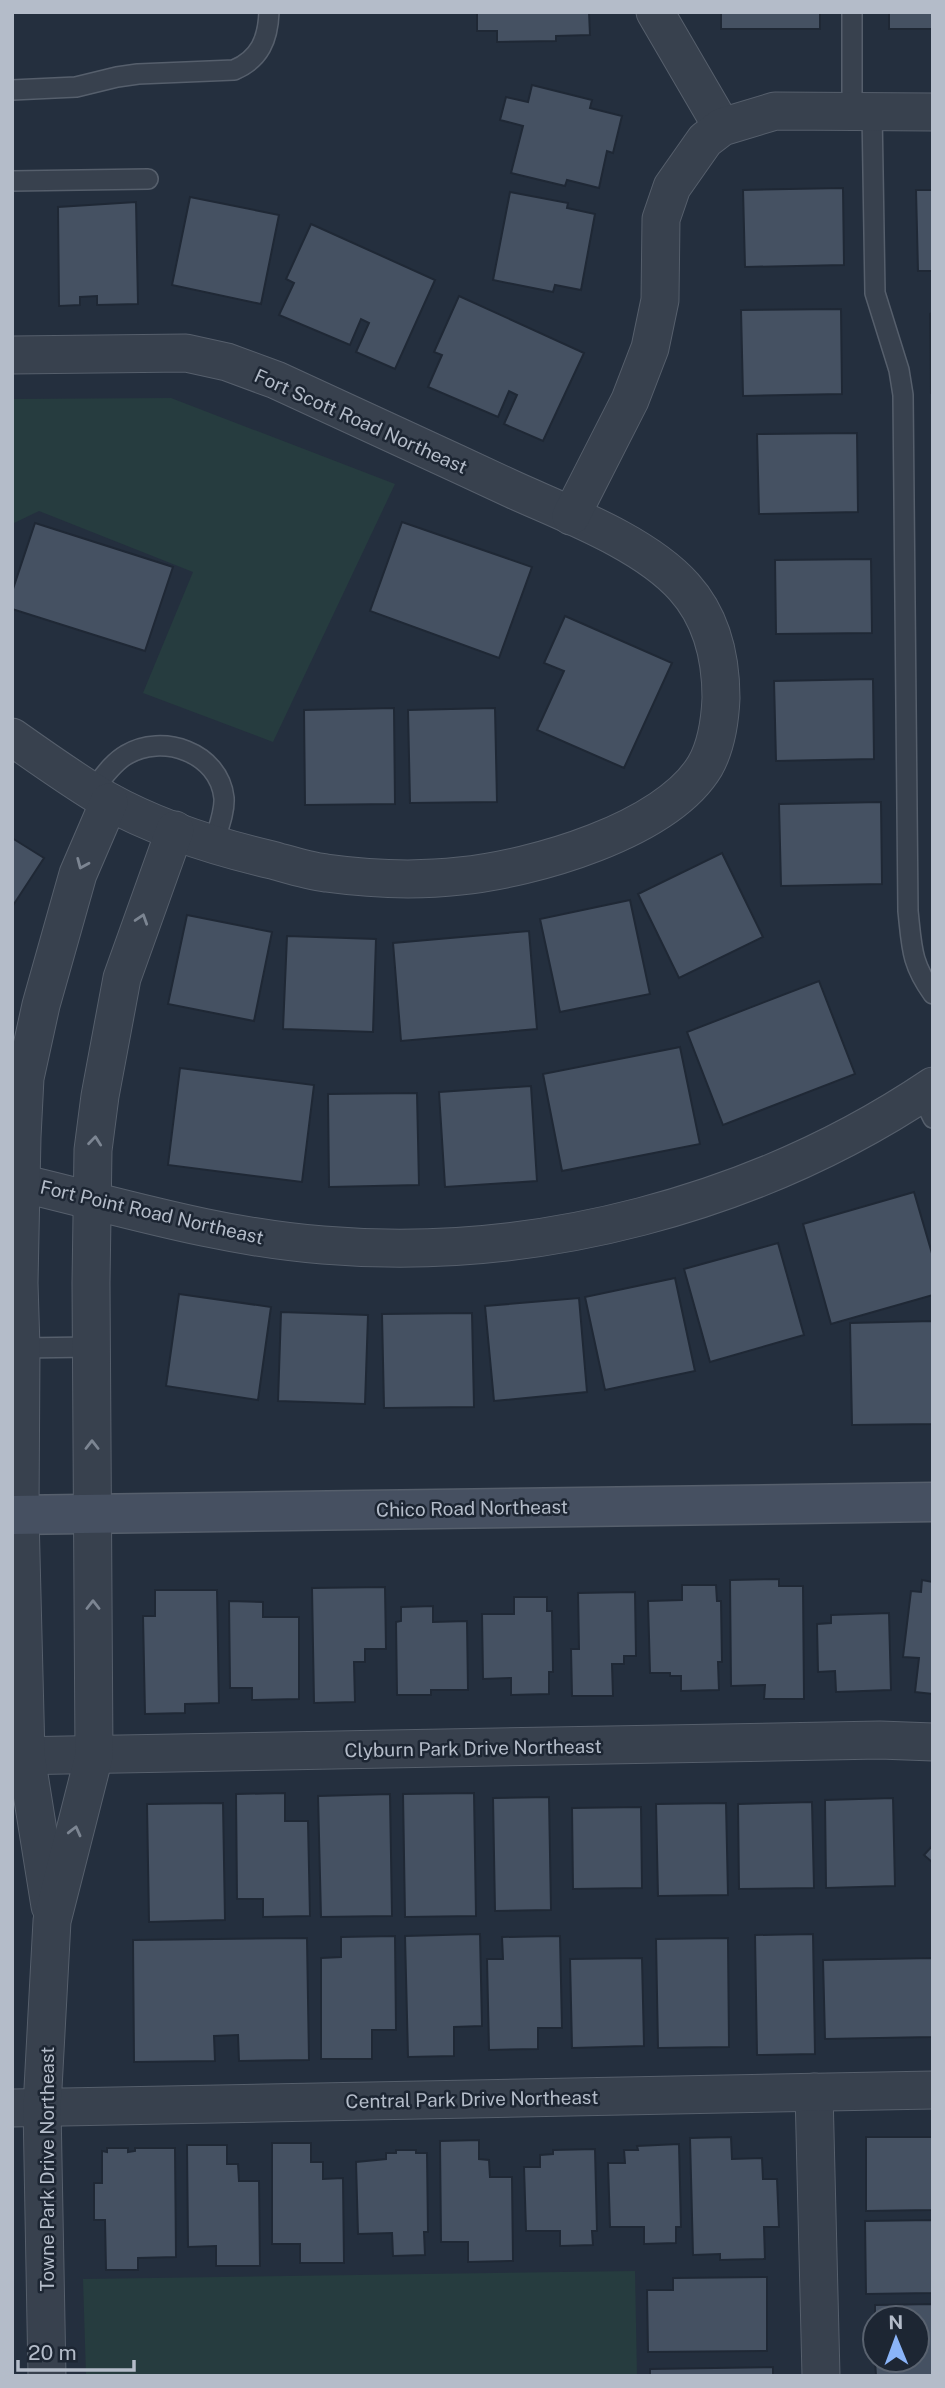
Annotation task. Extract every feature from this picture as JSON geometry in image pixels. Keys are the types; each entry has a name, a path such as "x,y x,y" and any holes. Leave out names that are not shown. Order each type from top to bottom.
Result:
{"street":[{"path":"655,12 722,127"},
{"path":"571,516 629,400 650,348 660,300 662,219 672,187 705,140 722,127 775,111 933,112"},
{"name":"Fort Scott Road Northeast","path":"12,355 186,353 227,362 276,380 571,516 646,554 682,584 700,607 717,651 721,670 720,718 715,741 704,767 675,799 633,827 539,860 460,876 385,878 324,873 213,846 101,796 12,737"},
{"name":"Towne Park Drive Northeast","path":"52,1921 19,1756 16,1515 21,1348 16,1182 25,1078 41,1005 101,796"},
{"name":"Towne Park Drive Northeast","path":"47,2376 27,2107 52,1921 94,1756 93,1156 100,1096 122,978 175,830"},
{"name":"Fort Point Road Northeast","path":"16,1182 219,1231 323,1245 430,1247 510,1241 575,1231 656,1213 737,1186 819,1153 900,1109 929,1099"},
{"name":"Chico Road Northeast","path":"16,1515 933,1502"},
{"name":"Clyburn Park Drive Northeast","path":"19,1756 880,1740 933,1742"},
{"name":"Central Park Drive Northeast","path":"27,2107 933,2090"},
{"path":"814,2092 821,2376"}],"lane":[{"path":"12,90 76,88 117,76 138,74 234,70 247,65 257,56 264,43 269,12"},
{"path":"852,12 875,293 899,370 904,406 908,911 917,970 933,994"},
{"path":"12,181 148,179"},
{"path":"101,796 106,773 125,755 151,746 174,746 194,753 219,780 224,800 213,846"},
{"path":"21,1348 92,1347"}],"green space":[{"path":"171,398 395,484 273,742 143,693 193,572 39,511 12,524 12,399"},
{"path":"635,2271 637,2376 86,2376 83,2279"}],"building":[{"path":"477,12 589,12 590,35 556,36 556,41 497,42 497,31 477,31"},
{"path":"721,12 820,12 820,29 721,29"},
{"path":"884,12 933,12 933,29 889,29 889,13"},
{"path":"532,85 592,100 590,108 622,116 613,153 607,151 599,188 567,180 565,186 511,173 523,126 500,120 506,97 528,102"},
{"path":"843,188 844,265 745,267 743,190"},
{"path":"916,190 933,190 933,271 918,271"},
{"path":"510,192 568,203 567,208 595,214 581,290 555,285 553,292 493,280"},
{"path":"190,197 279,215 261,304 172,285"},
{"path":"136,202 138,304 97,305 97,296 80,297 80,305 59,306 58,207"},
{"path":"311,224 435,280 395,369 356,352 369,323 361,319 350,345 279,315 294,283 286,279"},
{"path":"459,296 584,353 543,441 504,424 517,395 509,391 498,417 428,387 442,355 434,352"},
{"path":"841,309 842,394 743,396 741,310"},
{"path":"933,313 933,393 931,393 930,314"},
{"path":"857,433 858,512 759,514 757,434"},
{"path":"402,522 532,567 499,658 370,611"},
{"path":"35,523 173,567 145,651 12,609 12,592"},
{"path":"871,559 872,633 776,634 775,560"},
{"path":"565,616 672,663 624,768 537,730 564,671 544,663"},
{"path":"873,679 874,759 776,761 774,681"},
{"path":"394,708 395,804 305,805 304,710"},
{"path":"495,708 497,802 410,803 408,710"},
{"path":"881,802 882,884 781,886 779,804"},
{"path":"12,838 44,858 12,907"},
{"path":"722,853 763,937 679,978 638,894"},
{"path":"630,900 650,994 560,1012 540,919"},
{"path":"187,915 272,932 254,1021 168,1004"},
{"path":"529,931 537,1029 401,1041 393,943"},
{"path":"287,936 376,939 373,1032 283,1029"},
{"path":"819,981 855,1074 723,1125 687,1032"},
{"path":"680,1047 700,1144 562,1171 543,1074"},
{"path":"180,1068 314,1085 302,1182 168,1165"},
{"path":"531,1086 537,1181 445,1187 439,1092"},
{"path":"417,1093 419,1185 329,1187 328,1094"},
{"path":"914,1192 933,1257 933,1295 831,1324 803,1224"},
{"path":"778,1243 804,1335 710,1362 684,1269"},
{"path":"675,1278 695,1371 605,1390 585,1297"},
{"path":"179,1294 271,1307 258,1400 166,1386"},
{"path":"579,1298 587,1392 494,1401 485,1306"},
{"path":"281,1312 368,1315 365,1404 278,1401"},
{"path":"472,1313 474,1407 384,1408 382,1314"},
{"path":"933,1321 933,1424 852,1425 850,1323"},
{"path":"779,1579 779,1586 803,1586 804,1699 764,1699 765,1685 731,1686 730,1580"},
{"path":"922,1580 933,1582 933,1694 915,1692 919,1658 903,1657 911,1591 921,1592"},
{"path":"682,1585 716,1585 717,1601 721,1601 722,1662 718,1662 719,1690 681,1691 681,1676 650,1673 648,1601 682,1600"},
{"path":"385,1587 386,1649 365,1649 365,1662 354,1662 355,1702 314,1703 312,1588"},
{"path":"155,1590 217,1590 219,1703 185,1704 185,1713 145,1714 143,1616 155,1616"},
{"path":"635,1592 636,1656 624,1656 624,1664 612,1664 613,1696 572,1696 571,1649 579,1649 578,1593"},
{"path":"514,1597 547,1597 547,1611 552,1611 553,1672 549,1672 549,1694 511,1695 511,1678 483,1679 482,1614 514,1614"},
{"path":"229,1601 263,1602 263,1617 299,1617 299,1699 252,1700 252,1688 230,1688"},
{"path":"433,1606 433,1622 467,1621 468,1690 431,1690 431,1695 397,1695 396,1622 401,1621 401,1607"},
{"path":"889,1613 891,1690 836,1692 835,1671 818,1672 817,1624 831,1623 831,1615"},
{"path":"285,1793 285,1821 308,1821 310,1916 263,1917 263,1899 237,1899 236,1794"},
{"path":"474,1793 476,1916 405,1917 403,1794"},
{"path":"390,1794 392,1916 321,1917 318,1796"},
{"path":"549,1797 551,1910 495,1911 493,1798"},
{"path":"893,1798 895,1886 826,1888 825,1800"},
{"path":"812,1802 814,1888 739,1889 738,1804"},
{"path":"223,1803 225,1920 149,1922 147,1804"},
{"path":"726,1803 728,1895 658,1896 656,1804"},
{"path":"641,1807 642,1888 573,1889 572,1808"},
{"path":"933,1845 933,1863 924,1855"},
{"path":"480,1934 482,2026 454,2027 454,2056 408,2057 405,1936"},
{"path":"813,1934 815,2054 757,2055 755,1935"},
{"path":"395,1936 396,2030 372,2030 372,2059 321,2059 321,1958 341,1957 341,1937"},
{"path":"560,1936 562,2028 538,2028 538,2049 489,2050 487,1959 503,1959 502,1937"},
{"path":"307,1938 309,2060 239,2061 238,2035 214,2036 215,2061 134,2062 133,1940"},
{"path":"728,1938 729,2047 658,2048 656,1939"},
{"path":"642,1958 644,2046 572,2048 570,1959"},
{"path":"933,1958 933,2037 825,2039 823,1960"},
{"path":"731,2137 732,2159 762,2158 763,2179 777,2179 779,2227 764,2227 765,2259 720,2260 720,2254 693,2255 690,2138"},
{"path":"866,2137 933,2137 933,2210 866,2211"},
{"path":"479,2140 479,2159 489,2160 490,2177 512,2177 513,2261 468,2262 468,2242 441,2242 440,2141"},
{"path":"272,2143 311,2143 311,2162 323,2162 323,2179 343,2178 344,2263 300,2263 300,2244 272,2244"},
{"path":"679,2144 681,2227 676,2227 676,2243 644,2244 644,2227 610,2227 608,2163 625,2163 624,2150 638,2150 637,2146"},
{"path":"187,2145 227,2145 227,2164 238,2164 239,2181 259,2181 260,2266 216,2266 216,2246 188,2247"},
{"path":"107,2148 128,2148 128,2152 135,2151 135,2148 175,2148 176,2257 138,2258 138,2270 106,2270 105,2220 94,2220 94,2183 102,2183 102,2151 107,2152"},
{"path":"595,2149 597,2231 592,2231 593,2245 560,2246 560,2231 526,2231 524,2167 540,2167 540,2155 553,2154 553,2150"},
{"path":"396,2150 427,2153 428,2232 424,2232 425,2255 393,2256 392,2233 358,2234 356,2162 386,2159 386,2153 396,2153"},
{"path":"933,2220 933,2293 866,2294 865,2221"},
{"path":"767,2277 767,2351 648,2352 647,2290 673,2290 673,2278"},
{"path":"933,2304 933,2376 876,2376 931,2374"},
{"path":"773,2367 773,2376 650,2376 650,2369"}]}
